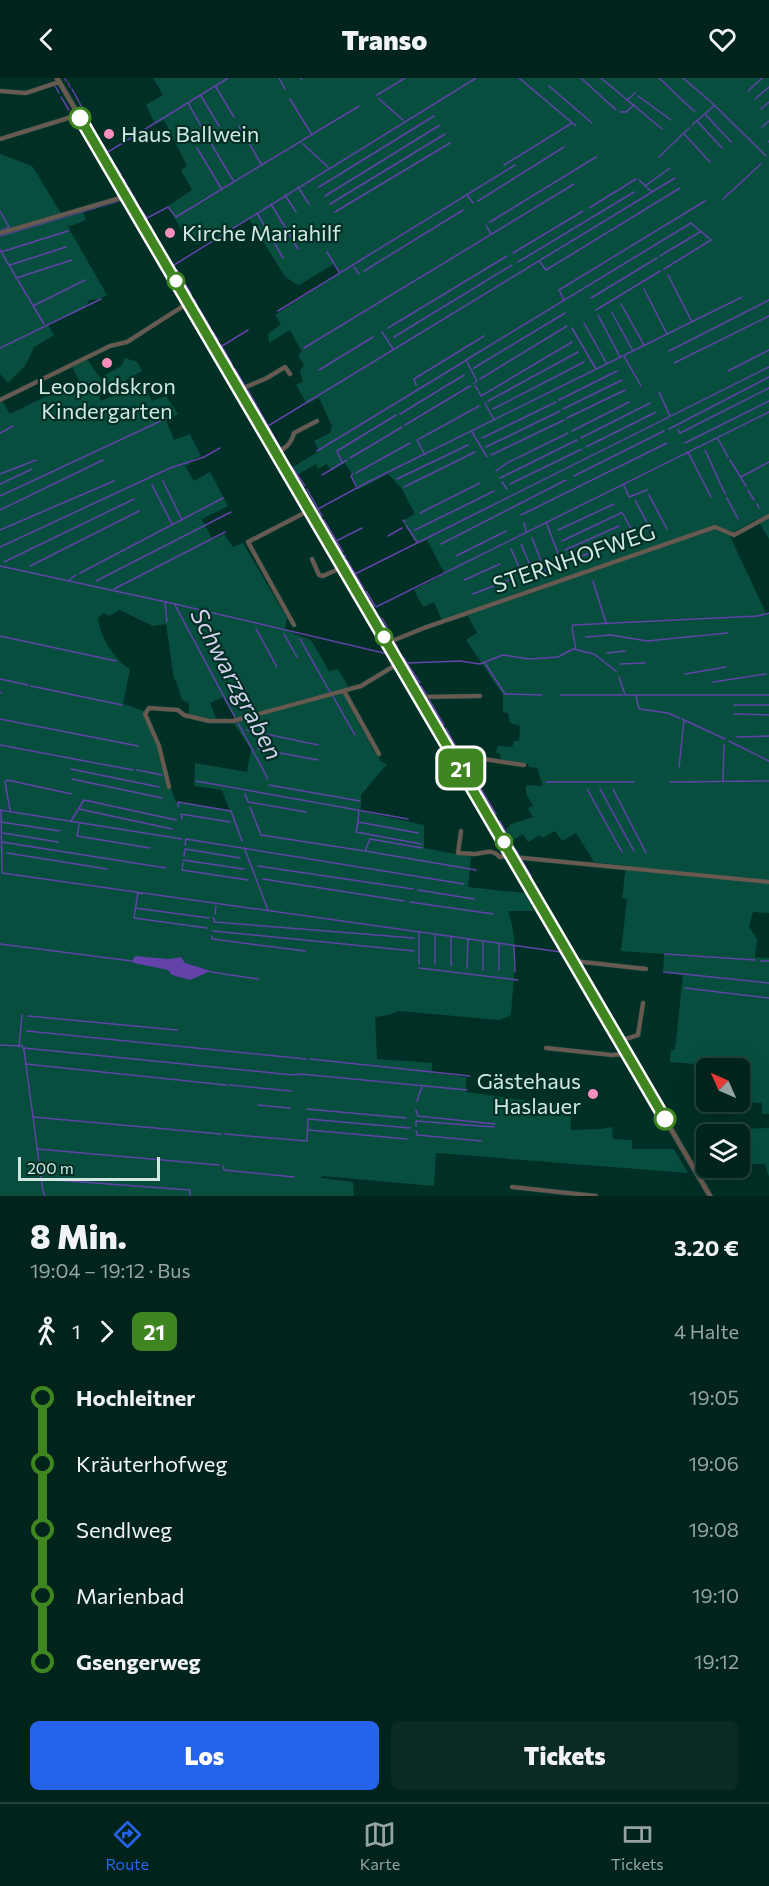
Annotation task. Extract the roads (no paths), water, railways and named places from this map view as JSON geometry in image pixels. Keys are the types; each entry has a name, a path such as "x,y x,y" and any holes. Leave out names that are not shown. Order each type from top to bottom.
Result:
{"street":[{"path":"0,91 27,93 58,80 711,1196"},
{"path":"0,139 78,115"},
{"path":"0,233 127,196"},
{"path":"0,400 110,346 127,342 188,303"},
{"path":"239,390 285,367 290,374"},
{"path":"276,453 287,447 294,433 316,421"},
{"path":"294,625 248,542 310,510"},
{"name":"STERNHOFWEG","path":"387,643 424,628 716,527 734,535 769,516"},
{"path":"312,560 319,575 322,576 343,567"},
{"path":"169,787 159,746 146,714 149,708 178,710 184,715 209,721 241,720 361,686 399,663"},
{"path":"344,691 380,754"},
{"path":"419,697 480,696"},
{"path":"457,762 463,756 524,765"},
{"path":"461,831 458,853 476,854 490,851 500,857 513,856 769,882"},
{"path":"574,961 646,969"},
{"path":"620,1041 638,1035 643,1003"},
{"path":"546,1048 612,1055 627,1054"},
{"path":"512,1187 596,1196"}],"waterway":[{"path":"108,152 228,78"},
{"path":"279,78 285,89"},
{"path":"377,95 405,78"},
{"path":"174,265 476,78"},
{"path":"519,78 576,126"},
{"path":"581,78 616,110"},
{"path":"601,78 662,129"},
{"path":"659,78 695,112"},
{"path":"683,78 766,156"},
{"path":"748,91 762,78"},
{"path":"68,83 70,87"},
{"path":"55,86 59,93"},
{"path":"549,86 592,123"},
{"path":"216,87 234,117"},
{"path":"755,99 769,87"},
{"path":"72,89 96,133"},
{"path":"627,100 635,93"},
{"path":"201,96 219,126"},
{"path":"638,96 671,120"},
{"path":"61,97 69,110"},
{"path":"290,99 312,135"},
{"path":"379,99 403,120"},
{"path":"761,109 769,102"},
{"path":"188,103 205,133"},
{"path":"620,112 626,112 634,105"},
{"path":"140,208 147,218 168,207 176,217 359,106"},
{"path":"692,125 714,106"},
{"path":"705,114 731,142"},
{"path":"319,187 434,116"},
{"path":"697,121 722,148"},
{"path":"762,127 769,121"},
{"path":"504,165 572,123"},
{"path":"325,196 440,125"},
{"path":"239,126 261,164"},
{"path":"659,157 689,128"},
{"path":"330,204 445,134"},
{"path":"684,134 710,162"},
{"path":"98,137 121,175"},
{"path":"210,142 233,180"},
{"path":"335,212 450,143"},
{"path":"303,144 328,167"},
{"path":"478,201 564,147"},
{"path":"197,148 221,188"},
{"path":"490,222 596,157"},
{"path":"723,199 761,164"},
{"path":"278,311 515,165"},
{"path":"645,186 670,168"},
{"path":"268,426 675,178"},
{"path":"124,179 127,186"},
{"path":"589,208 636,179"},
{"path":"639,180 652,192"},
{"path":"304,348 574,184"},
{"path":"298,187 309,204"},
{"path":"129,188 132,194"},
{"path":"540,262 546,270 680,188"},
{"path":"518,262 634,192"},
{"path":"467,194 473,203"},
{"path":"285,195 296,212"},
{"path":"134,196 138,205"},
{"path":"0,236 122,200"},
{"path":"564,300 559,290 705,201"},
{"path":"271,204 298,249"},
{"path":"364,271 463,210"},
{"path":"0,211 9,227 0,231"},
{"path":"513,253 583,211"},
{"path":"257,213 283,258"},
{"path":"474,383 477,381 466,360 691,223 711,240 664,269"},
{"path":"486,225 491,234"},
{"path":"1,252 68,231"},
{"path":"660,256 700,232"},
{"path":"10,265 66,247"},
{"path":"0,250 44,324"},
{"path":"327,252 339,272"},
{"path":"388,328 507,256"},
{"path":"591,298 657,258"},
{"path":"16,278 72,260"},
{"path":"394,337 512,265"},
{"path":"354,267 359,274"},
{"path":"177,270 191,294"},
{"path":"596,310 660,271"},
{"path":"668,275 692,322"},
{"path":"33,306 85,280"},
{"path":"644,289 667,334"},
{"path":"318,509 742,297"},
{"path":"0,348 101,299"},
{"path":"194,299 197,305"},
{"path":"669,351 769,300"},
{"path":"621,304 644,345"},
{"path":"200,310 210,327"},
{"path":"474,368 565,313"},
{"path":"612,313 633,351"},
{"path":"598,315 620,357"},
{"path":"674,363 769,316"},
{"path":"584,323 607,364"},
{"path":"480,379 567,326"},
{"path":"572,328 596,369"},
{"path":"222,346 248,330"},
{"path":"213,332 218,340"},
{"path":"382,332 393,349"},
{"path":"416,385 414,379 484,336"},
{"path":"319,370 373,337"},
{"path":"479,392 481,396 572,342"},
{"path":"221,345 232,364"},
{"path":"728,371 769,350"},
{"path":"488,401 578,352"},
{"path":"624,356 641,386"},
{"path":"317,451 465,361"},
{"path":"493,409 584,362"},
{"path":"355,574 769,367"},
{"path":"235,369 245,386"},
{"path":"559,400 617,371"},
{"path":"400,414 464,375"},
{"path":"669,429 769,377"},
{"path":"563,409 622,380"},
{"path":"405,425 470,386"},
{"path":"475,386 478,390"},
{"path":"678,430 680,433 769,388"},
{"path":"248,390 281,449"},
{"path":"567,418 625,390"},
{"path":"659,392 670,416"},
{"path":"685,443 769,401"},
{"path":"482,438 556,402"},
{"path":"572,431 629,402"},
{"path":"485,403 494,420"},
{"path":"581,438 650,403"},
{"path":"419,439 479,406"},
{"path":"486,447 560,411"},
{"path":"586,447 656,412"},
{"path":"376,607 769,412"},
{"path":"342,462 337,451 396,415"},
{"path":"0,496 167,418"},
{"path":"491,455 564,420"},
{"path":"0,433 13,426"},
{"path":"350,458 402,427"},
{"path":"574,476 664,431"},
{"path":"472,432 487,457"},
{"path":"496,471 507,463 568,433"},
{"path":"718,439 728,457"},
{"path":"417,440 425,455"},
{"path":"500,478 577,440"},
{"path":"356,473 410,443"},
{"path":"521,515 667,443"},
{"path":"397,479 468,445"},
{"path":"0,547 170,468 204,457 220,448"},
{"path":"510,484 582,449"},
{"path":"705,450 725,494"},
{"path":"404,487 475,452"},
{"path":"688,452 711,497"},
{"path":"0,474 36,460"},
{"path":"0,510 103,460"},
{"path":"322,475 347,460"},
{"path":"730,460 746,486"},
{"path":"741,477 769,462"},
{"path":"292,467 305,486"},
{"path":"0,484 32,469"},
{"path":"353,474 351,476 356,486"},
{"path":"441,544 566,480"},
{"path":"0,530 114,481"},
{"path":"163,481 182,520"},
{"path":"502,482 507,489"},
{"path":"420,513 480,483"},
{"path":"152,485 172,524"},
{"path":"624,485 629,497 647,490"},
{"path":"307,489 322,516"},
{"path":"748,490 754,500"},
{"path":"415,530 494,491"},
{"path":"649,495 667,529"},
{"path":"80,573 223,498"},
{"path":"727,498 738,519"},
{"path":"4,562 134,499"},
{"path":"635,500 653,534"},
{"path":"558,530 614,504"},
{"path":"757,504 759,508"},
{"path":"30,566 139,511"},
{"path":"96,581 231,512"},
{"path":"562,541 621,513 637,539"},
{"path":"324,520 343,552"},
{"path":"546,522 562,564"},
{"path":"524,523 526,531"},
{"path":"406,525 417,542"},
{"path":"565,550 619,526"},
{"path":"336,541 362,528"},
{"path":"388,536 402,528"},
{"path":"456,556 506,531"},
{"path":"114,589 225,532"},
{"path":"532,538 547,576"},
{"path":"569,561 626,539"},
{"path":"521,544 537,581"},
{"path":"511,549 527,585"},
{"path":"347,560 364,589"},
{"path":"464,580 500,564"},
{"name":"Schwarzgraben","path":"0,566 388,654"},
{"path":"69,580 76,575"},
{"path":"473,594 509,580"},
{"path":"593,581 606,623"},
{"path":"366,591 375,606"},
{"path":"165,602 167,622"},
{"name":"Schwarzgraben","path":"175,605 268,779"},
{"path":"576,649 573,625 758,616 769,613"},
{"path":"382,618 393,638"},
{"path":"256,629 277,667"},
{"path":"586,637 611,635 647,641 728,633"},
{"path":"284,634 297,657"},
{"path":"0,636 116,661"},
{"path":"300,639 330,692"},
{"path":"395,643 402,657"},
{"name":"Schwarzgraben","path":"399,656 407,663 460,661 480,664 503,655 529,659 558,657 573,649 594,654 616,671"},
{"path":"607,653 625,651"},
{"path":"407,663 420,683"},
{"path":"485,663 505,694 542,695"},
{"path":"620,664 645,663"},
{"path":"685,674 726,667"},
{"path":"713,682 766,674"},
{"name":"Schwarzgraben","path":"619,677 625,695 636,695 640,709 668,713 679,718"},
{"path":"0,679 28,685"},
{"path":"31,686 122,705"},
{"path":"421,686 426,694"},
{"path":"332,695 355,735"},
{"path":"561,695 623,695"},
{"path":"636,695 769,695"},
{"path":"428,698 444,725"},
{"path":"734,705 769,705"},
{"path":"734,714 769,715"},
{"path":"0,719 138,746"},
{"name":"Schwarzgraben","path":"682,719 725,739"},
{"path":"679,767 684,720"},
{"path":"446,728 460,754"},
{"path":"247,730 318,745"},
{"path":"737,737 769,736"},
{"name":"Schwarzgraben","path":"729,741 769,761"},
{"path":"0,745 133,770"},
{"path":"723,781 724,745"},
{"path":"258,749 318,760"},
{"path":"463,759 473,776"},
{"path":"71,769 159,787"},
{"path":"137,770 162,775"},
{"path":"72,779 162,798"},
{"path":"475,779 496,814"},
{"path":"10,810 5,782 7,780 72,794"},
{"path":"196,781 408,819"},
{"path":"670,782 769,781"},
{"path":"546,782 634,782"},
{"path":"269,785 360,801"},
{"path":"587,789 622,852"},
{"path":"600,789 634,851"},
{"path":"613,789 646,853"},
{"path":"245,794 248,802 306,812"},
{"path":"71,821 84,800 176,820"},
{"path":"178,807 178,802 231,811 242,841"},
{"path":"250,807 261,835 476,870"},
{"path":"79,809 172,829"},
{"path":"0,810 182,839"},
{"path":"1,810 2,873 561,952"},
{"path":"359,810 358,822 418,833"},
{"path":"182,819 181,814 230,822"},
{"path":"500,821 513,845"},
{"path":"1,822 60,831"},
{"path":"358,822 356,832 421,844"},
{"path":"79,825 77,836 150,848"},
{"path":"3,833 58,842"},
{"path":"185,845 186,839 464,884"},
{"path":"365,851 370,839 422,848"},
{"path":"2,842 166,868"},
{"path":"184,856 185,849 240,858"},
{"path":"245,850 268,910"},
{"path":"516,850 519,855"},
{"path":"7,853 107,869"},
{"path":"521,859 531,876"},
{"path":"183,860 244,869"},
{"path":"183,863 182,870 248,880"},
{"path":"258,866 413,889"},
{"path":"263,879 404,901"},
{"path":"418,890 474,899"},
{"path":"138,892 134,918 207,928"},
{"path":"410,902 493,914"},
{"path":"215,914 216,906"},
{"path":"135,908 209,918"},
{"path":"214,918 214,922 414,938"},
{"path":"213,931 414,951"},
{"path":"419,932 419,964"},
{"path":"435,935 435,964"},
{"path":"212,936 212,939 305,951"},
{"path":"451,936 451,966"},
{"path":"467,968 468,939"},
{"path":"483,941 483,970"},
{"path":"0,944 132,961"},
{"path":"499,944 499,970"},
{"path":"514,946 515,972"},
{"path":"665,954 755,960"},
{"path":"761,961 769,961"},
{"path":"419,968 518,980"},
{"path":"211,972 258,979"},
{"path":"664,972 769,983"},
{"path":"685,988 769,998"},
{"path":"19,1047 22,1015"},
{"path":"28,1016 177,1030"},
{"path":"27,1031 306,1059"},
{"path":"0,1045 22,1046 24,1050 45,1196"},
{"path":"24,1048 467,1090"},
{"path":"310,1059 470,1076"},
{"path":"26,1064 226,1085"},
{"path":"229,1085 291,1091"},
{"path":"417,1101 422,1086"},
{"path":"258,1105 290,1108"},
{"path":"307,1109 406,1118"},
{"path":"416,1110 418,1116 495,1124"},
{"path":"33,1117 221,1134"},
{"path":"225,1134 307,1141 308,1119 410,1128"},
{"path":"416,1126 416,1121 494,1127"},
{"path":"309,1130 407,1139"},
{"path":"416,1131 417,1135 481,1141"},
{"path":"37,1149 219,1165"},
{"path":"223,1166 224,1170 294,1177"},
{"path":"41,1179 190,1190 190,1196"}],"place":[{"name":"Haus Ballwein","path":"109,134"},
{"name":"Kirche Mariahilf","path":"170,233"},
{"name":"Leopoldskron Kindergarten","path":"107,363"},
{"name":"Gästehaus Haslauer","path":"593,1094"}]}
